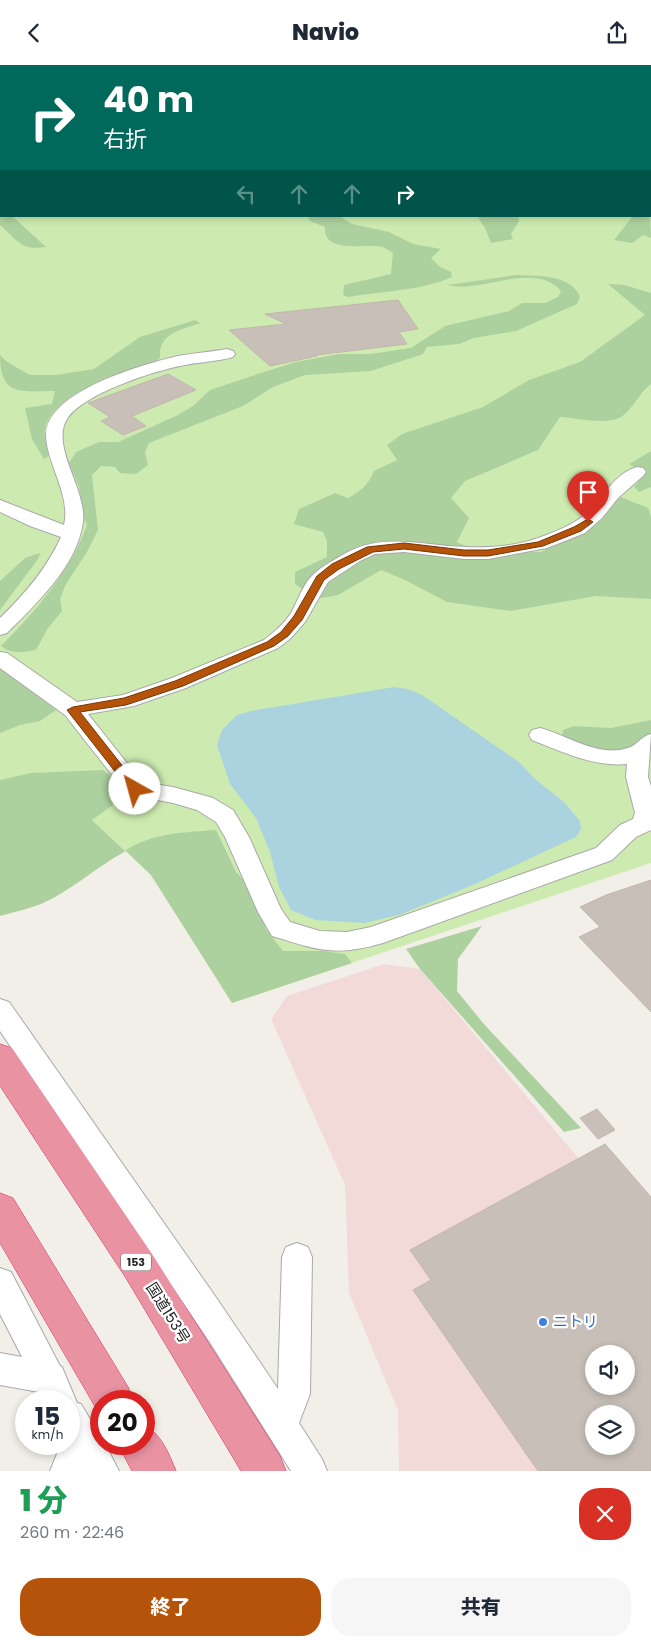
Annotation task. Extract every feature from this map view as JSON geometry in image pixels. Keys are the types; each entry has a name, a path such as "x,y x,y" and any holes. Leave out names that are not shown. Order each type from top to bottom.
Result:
{"highway":[{"name":"国道153号","path":"0,1058 38,1092 153,1260 265,1471"},
{"path":"0,1209 107,1390"},
{"path":"146,1455 155,1471"}],"street":[{"path":"0,629 33,595 68,543 71,534 75,511 55,442 55,426 64,411 77,400 102,387 145,371 180,361 228,354"},
{"path":"73,710 134,698 179,683 270,644 284,634 298,617 320,578 353,557 371,549 404,546 464,553 488,553 540,544 578,529 596,514 624,483 637,472"},
{"path":"0,505 37,522 71,534"},
{"path":"0,657 73,710 135,789 173,795 205,804 225,816 237,837 270,912 281,929 320,941 347,943 374,936 604,854 628,831 643,824 647,813 637,777 645,746"},
{"path":"540,735 593,754 620,758 645,746"},
{"path":"0,1009 38,1092"},
{"path":"282,1425 294,1394 297,1257"},
{"path":"153,1260 282,1425 310,1471"},
{"path":"0,1282 56,1389"},
{"path":"0,1369 56,1389"},
{"path":"80,1434 102,1471"},
{"path":"67,1471 70,1455"}],"shaded area":[{"path":"384,964 420,969 651,1245 651,1471 399,1471 398,1410 349,1293 345,1185 271,1019 287,996"}],"green space":[{"path":"0,217 651,217 651,863 232,1003 151,875 92,820 0,838"},
{"path":"0,217 13,217 46,247 25,246 0,225"},
{"path":"308,217 341,217 352,224 389,232 413,244 441,249 431,258 440,267 451,272 452,277 414,288 348,297 343,295 344,285 391,274 393,253 382,247 338,245 326,236 325,227 310,221"},
{"path":"478,217 518,217 519,221 511,234 513,239 491,243 485,228"},
{"path":"632,217 650,217 651,238 643,235 632,243 614,240"},
{"path":"516,275 544,276 562,280 576,289 580,297 577,304 516,331 474,338 459,344 427,347 423,354 371,371 305,375 273,387 243,406 149,443 145,452 148,465 136,474 120,473 115,467 101,466 92,475 98,530 87,552 66,584 60,599 62,611 48,628 36,650 13,652 1,646 39,605 61,575 80,542 87,525 84,519 79,487 69,463 76,452 99,442 118,442 178,415 193,406 210,390 264,372 296,362 339,354 370,354 411,348 445,326 509,311 522,303 545,303 558,297 561,291 550,282 537,278 522,278 461,287 448,285"},
{"path":"608,284 624,285 651,293 651,384 629,410 619,418 603,421 560,417 538,450 465,481 451,498 469,518 457,542 479,552 541,552 588,527 621,497 648,508 651,516 651,599 596,596 510,611 447,602 381,570 338,595 317,599 295,584 295,572 327,557 327,541 323,532 294,524 299,509 335,493 348,498 357,493 367,484 374,471 397,460 387,445 402,434 483,407 529,380 580,362 645,315"},
{"path":"195,320 200,323 178,331 167,338 160,350 160,358 154,363 110,378 79,392 55,410 47,422 45,430 49,456 44,459 32,439 25,408 52,404 55,391 23,391 15,389 4,379 0,355 7,362 30,375 56,375 94,369 140,337"},
{"path":"651,451 651,487 639,492 634,487 645,474 629,464"},
{"path":"40,553 38,559 0,610 0,581 25,558"},
{"path":"0,667 56,710 40,721 20,725 0,733"},
{"path":"651,720 651,744 621,756 562,737 563,730 574,726 611,728"},
{"path":"103,770 127,789 117,802 92,820 125,851 146,840 157,837 216,830 236,872 251,888 266,929 283,951 323,951 345,954 352,963 232,1003 151,875 126,851 52,899 36,906 0,916 0,780 31,773"},
{"path":"482,926 458,959 457,991 483,1023 581,1128 564,1132 420,969 406,949"}],"water":[{"path":"394,687 408,689 422,695 519,762 535,779 564,802 580,821 581,829 576,837 473,885 402,914 365,923 315,920 291,910 279,887 270,852 256,818 230,784 217,745 222,730 237,715 251,711"}],"building":[{"path":"398,300 418,329 399,332 407,344 316,355 270,366 229,330 286,324 265,314"},
{"path":"168,374 196,390 132,416 146,426 123,435 101,421 110,417 88,403"},
{"path":"651,880 651,1012 579,937 600,927 580,907 606,895"},
{"path":"597,1109 615,1130 598,1139 580,1118"},
{"name":"ニトリ","path":"605,1144 651,1197 651,1471 538,1471 413,1290 431,1280 410,1250"}],"place":[{"name":"ニトリ","path":"543,1322"}],"route":[{"path":"135,789 73,710 126,701 179,683 251,654 270,644 284,634 298,617 320,578 353,557 371,549 404,546 464,553 488,553 540,544 578,529 588,522"}]}
